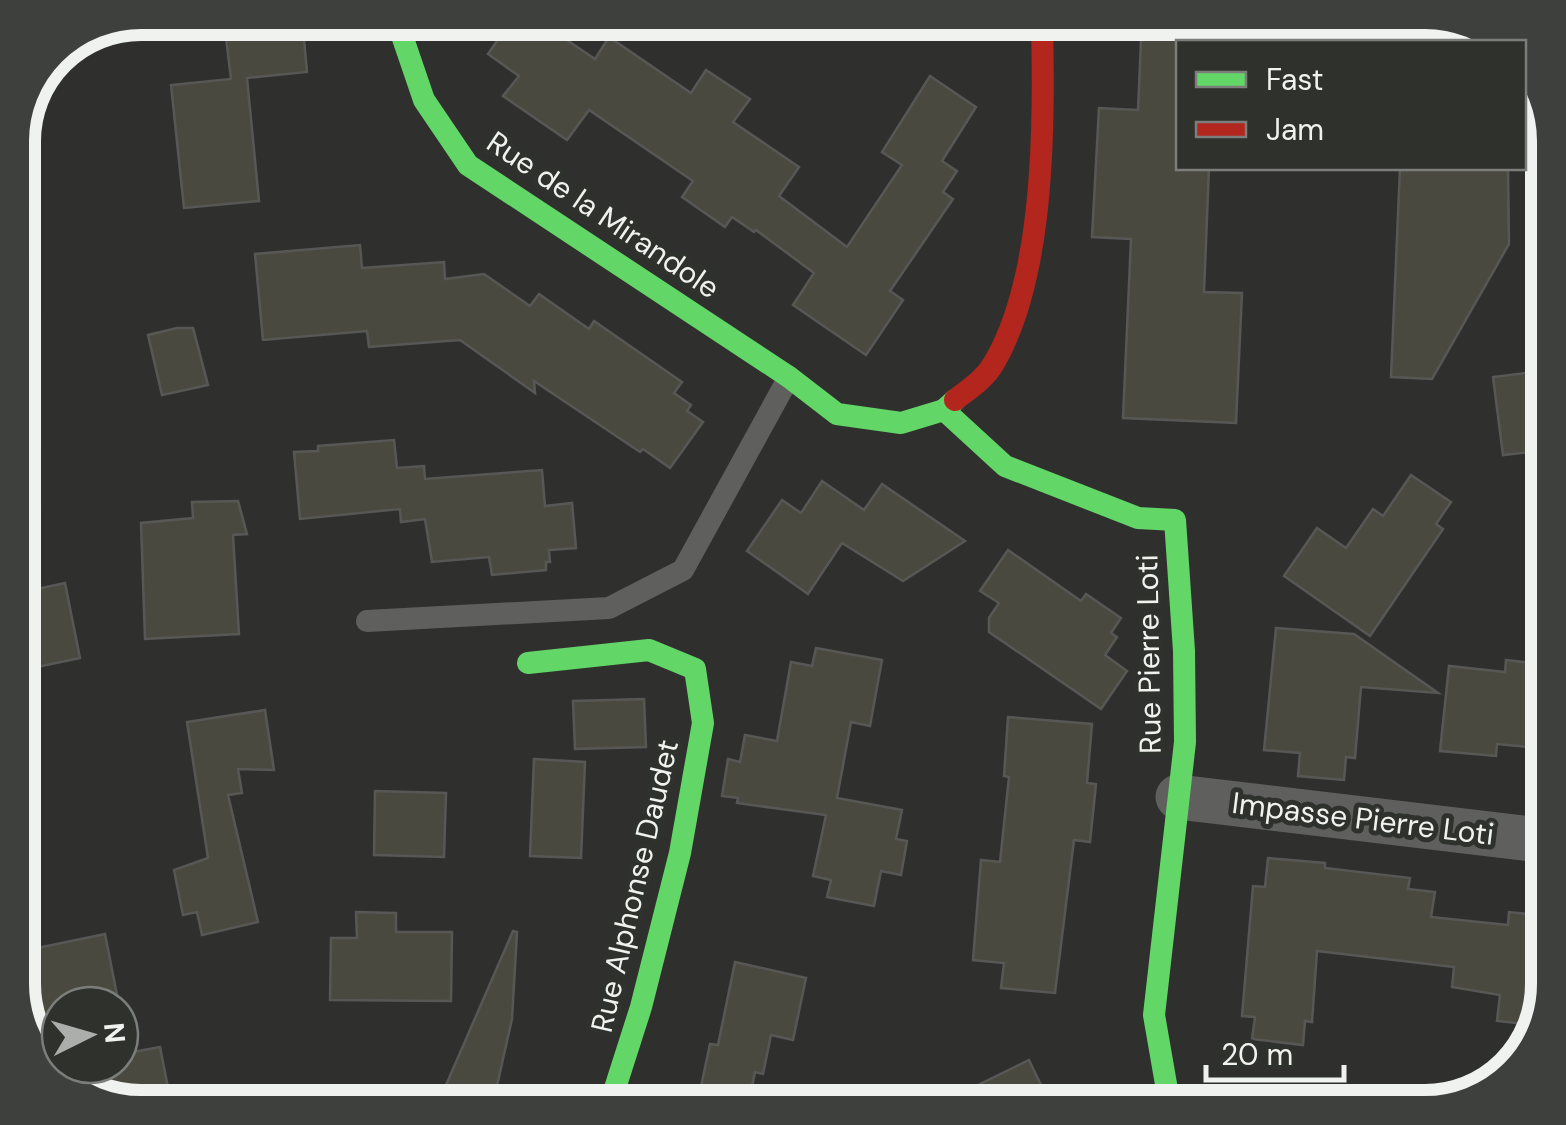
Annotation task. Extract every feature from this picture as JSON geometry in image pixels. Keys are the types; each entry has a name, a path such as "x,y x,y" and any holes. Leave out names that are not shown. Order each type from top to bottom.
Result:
{"street":[{"name":"Rue de la Mirandole","path":"402,35 424,100 468,165 789,377 838,414 901,423 944,410"},
{"path":"944,410 993,366 1017,309 1037,201 1042,35"},
{"name":"Rue Pierre Loti","path":"944,410 1005,466 1138,518 1175,520 1185,742 1154,1015 1167,1090"},
{"name":"Rue Alphonse Daudet","path":"528,663 649,650 696,669 703,724 680,852 641,1006 615,1090"},
{"name":"Impasse Pierre Loti","path":"1178,797 1531,839"}],"lane":[{"path":"366,621 609,608 683,570 789,377"}],"building":[{"path":"226,35 304,35 307,72 247,78 259,201 184,208 171,85 231,79"},
{"path":"501,35 559,35 595,59 609,37 691,93 706,70 750,99 733,122 799,167 779,196 847,247 902,165 882,152 930,76 976,107 942,161 957,171 943,192 953,199 890,291 903,300 866,355 793,305 814,273 756,230 732,217 725,227 682,197 693,181 589,110 567,140 503,96 519,76 488,54"},
{"path":"1141,35 1178,35 1176,170 1209,170 1204,292 1242,293 1236,423 1123,418 1131,239 1092,237 1099,108 1138,110"},
{"path":"1400,170 1508,170 1509,244 1432,379 1391,377"},
{"path":"360,245 362,268 444,262 445,279 484,274 530,306 539,294 589,329 594,321 682,382 674,393 691,405 687,411 703,422 670,468 534,381 535,393 460,340 369,347 367,331 263,340 255,254"},
{"path":"193,328 208,385 162,395 148,335"},
{"path":"1531,372 1531,452 1503,455 1493,377"},
{"path":"394,440 397,468 424,466 425,479 542,470 545,506 572,503 576,548 549,550 546,570 492,575 489,557 432,562 425,519 401,522 400,509 300,519 294,452 318,451 318,446"},
{"path":"1411,475 1451,502 1436,524 1443,529 1370,636 1284,576 1317,528 1346,548 1373,509 1383,516"},
{"path":"822,481 864,510 882,484 965,541 903,581 842,543 808,594 747,551 782,500 801,513"},
{"path":"238,501 247,534 233,535 239,634 145,639 141,523 193,518 192,502"},
{"path":"1008,550 1081,601 1086,594 1121,618 1111,633 1117,637 1105,655 1127,671 1101,709 989,632 989,618 999,603 980,591"},
{"path":"65,583 80,658 35,667 35,589"},
{"path":"1276,628 1354,634 1438,693 1361,687 1355,758 1346,757 1344,780 1298,776 1300,753 1264,750"},
{"path":"816,648 882,660 870,726 851,722 837,798 902,810 896,839 907,841 901,875 881,871 874,906 827,897 831,880 813,876 826,815 737,803 738,798 722,796 728,759 740,762 745,735 777,741 791,662 812,666"},
{"path":"1506,660 1531,663 1531,747 1497,744 1496,756 1440,751 1449,666 1505,672"},
{"path":"644,699 646,747 575,749 573,701"},
{"path":"265,710 274,770 238,769 242,793 228,795 258,922 202,935 197,912 183,915 174,870 208,858 187,722"},
{"path":"1008,717 1092,724 1087,783 1096,784 1090,842 1074,840 1055,993 1001,988 1004,963 973,960 981,860 1000,862 1009,777 1004,776"},
{"path":"534,759 585,762 581,858 530,856"},
{"path":"375,791 446,793 444,857 374,855"},
{"path":"1268,858 1325,863 1325,868 1410,878 1408,889 1435,892 1431,917 1508,925 1509,912 1531,914 1531,984 1523,1024 1497,1021 1500,995 1452,987 1454,967 1317,951 1312,1022 1305,1021 1303,1045 1252,1039 1255,1017 1242,1016 1253,886 1265,887"},
{"path":"356,912 396,913 396,932 452,932 451,1001 330,1000 331,938 357,938"},
{"path":"513,931 517,932 512,1019 496,1090 444,1090"},
{"path":"105,934 115,985 40,985 40,1015 35,991 35,948"},
{"path":"735,962 806,978 793,1040 771,1035 763,1074 755,1072 751,1090 700,1090 710,1044 718,1045"},
{"path":"160,1047 168,1090 110,1085 140,1085 140,1051"},
{"path":"1029,1060 1043,1090 968,1090"}],"traffic: fast":[{"path":"402,35 424,100 468,165 789,377 837,414 901,423 944,410"},
{"path":"955,400 944,410 1005,466 1138,518 1175,520 1184,651 1185,742 1154,1015 1167,1090"},
{"path":"528,663 649,650 695,669 703,723 680,853 641,1007 614,1090"}],"traffic: jam":[{"path":"955,400 994,363 1024,286 1038,195 1042,35"}]}
